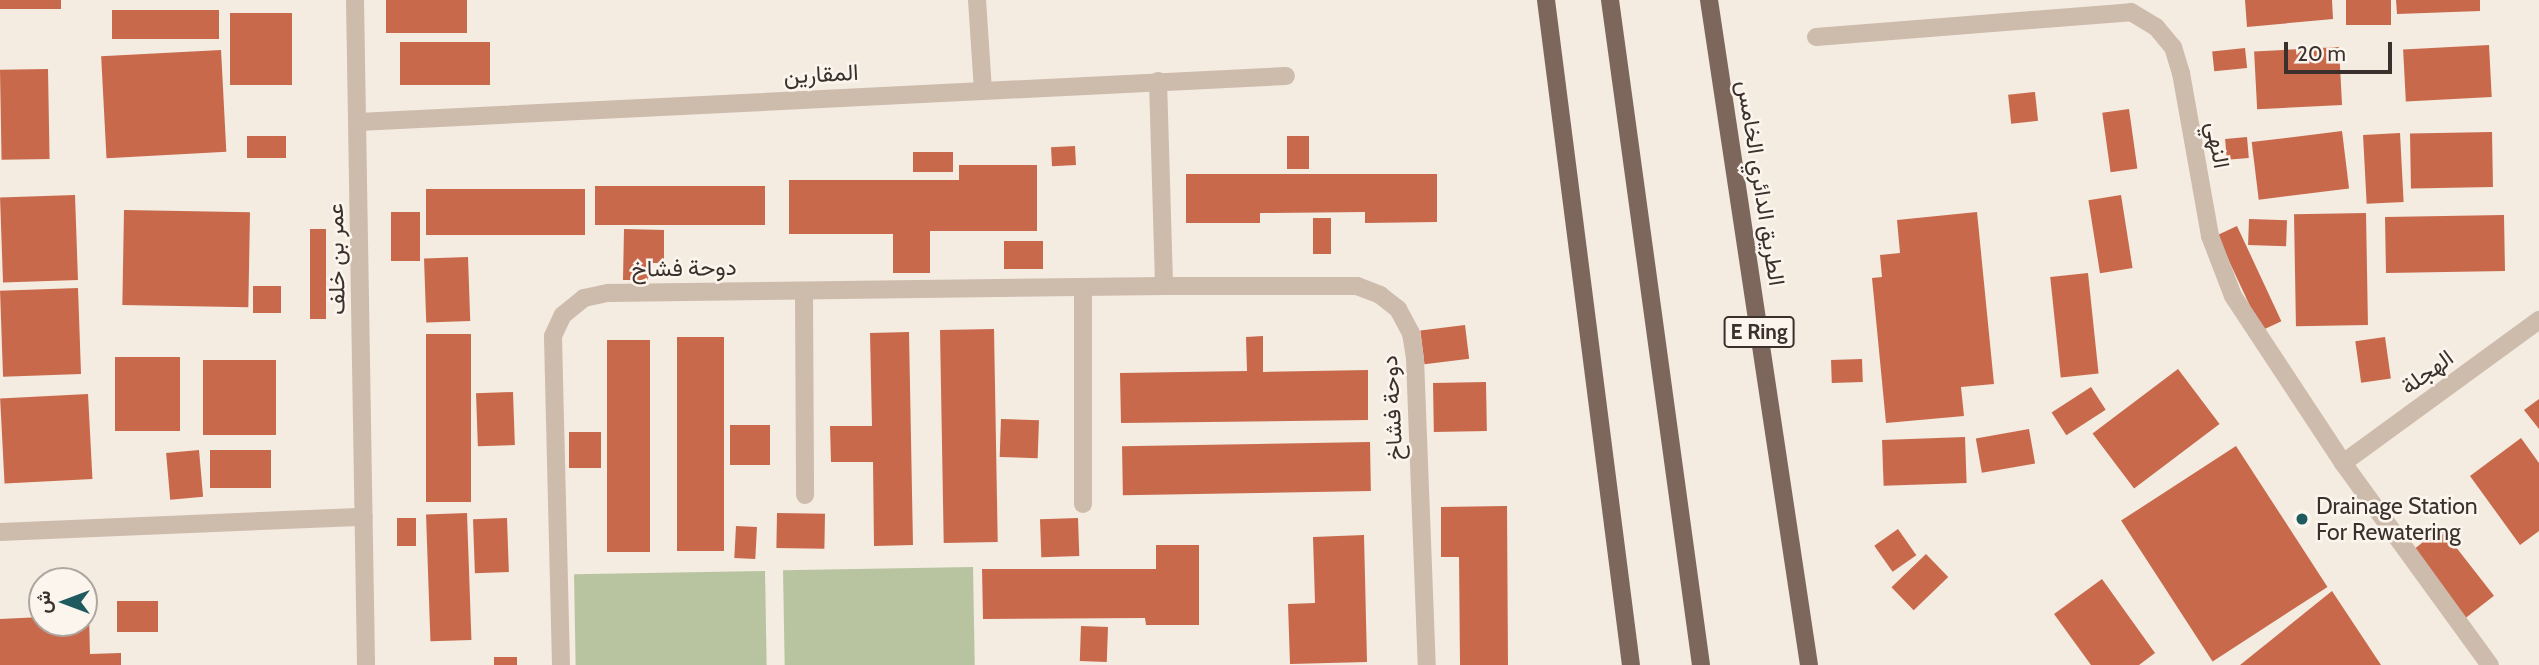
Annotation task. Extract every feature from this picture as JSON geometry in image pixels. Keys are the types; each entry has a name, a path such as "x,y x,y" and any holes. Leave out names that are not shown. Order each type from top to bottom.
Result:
{"main road":[{"path":"1546,0 1631,665"},
{"path":"1610,0 1701,665"},
{"name":"الطريق الدائري الخامس","path":"1709,0 1809,665"}],"street":[{"name":"عمر بن خلف","path":"355,0 366,665"},
{"path":"977,0 983,90"},
{"name":"النهي","path":"1816,37 2131,12 2156,27 2173,47 2181,73 2210,236 2232,296 2343,463 2490,665"},
{"name":"المقارين","path":"359,122 1286,76"},
{"path":"1158,81 1164,286"},
{"name":"دوحة فشاخ","path":"561,665 553,336 563,315 584,298 608,293 1357,286 1380,295 1398,309 1411,333 1415,359 1427,665"},
{"path":"1083,287 1083,503"},
{"path":"804,291 805,495"},
{"name":"الهجلة","path":"2343,463 2539,320"},
{"path":"0,532 363,517"}],"green space":[{"path":"973,567 975,665 785,665 783,570"},
{"path":"765,571 767,665 576,665 574,574"}],"building":[{"path":"0,0 61,0 61,9 0,9"},
{"path":"386,0 467,0 467,33 386,33"},
{"path":"2245,0 2332,0 2333,19 2247,27"},
{"path":"2346,0 2391,0 2391,25 2346,25"},
{"path":"2396,0 2480,0 2480,11 2397,14"},
{"path":"112,10 219,10 219,39 112,39"},
{"path":"230,13 292,13 292,85 230,85"},
{"path":"400,42 490,42 490,85 400,85"},
{"path":"2489,45 2492,97 2406,101 2403,50"},
{"path":"2339,47 2342,105 2257,109 2254,51"},
{"path":"2245,48 2247,68 2214,71 2212,51"},
{"path":"221,50 226,152 107,158 101,56"},
{"path":"48,69 50,159 2,160 0,70"},
{"path":"2035,92 2038,121 2011,124 2008,95"},
{"path":"2129,109 2137,168 2111,172 2102,113"},
{"path":"2342,131 2349,189 2259,200 2252,142"},
{"path":"2492,132 2493,187 2411,188 2410,133"},
{"path":"2400,133 2404,202 2367,204 2363,135"},
{"path":"247,136 286,136 286,158 247,158"},
{"path":"1287,136 1309,136 1309,169 1287,169"},
{"path":"2247,137 2249,158 2227,160 2225,139"},
{"path":"1075,146 1076,165 1052,166 1051,147"},
{"path":"913,152 953,152 953,172 913,172"},
{"path":"959,165 1037,165 1037,231 930,231 930,273 893,273 893,234 789,234 789,180 959,180"},
{"path":"1186,174 1437,174 1437,222 1365,223 1365,212 1260,213 1260,223 1186,223"},
{"path":"595,186 765,186 765,225 595,225"},
{"path":"426,189 585,189 585,235 426,235"},
{"path":"75,195 78,280 3,283 0,198"},
{"path":"2121,195 2133,268 2100,273 2088,200"},
{"path":"124,210 250,212 248,307 122,305"},
{"path":"391,212 420,212 420,261 391,261"},
{"path":"1977,212 1994,384 1961,387 1964,416 1886,423 1872,278 1882,277 1880,255 1900,253 1897,220"},
{"path":"2366,213 2368,325 2296,326 2294,214"},
{"path":"2504,215 2505,271 2386,273 2385,217"},
{"path":"1313,218 1331,218 1331,254 1313,254"},
{"path":"2249,219 2287,220 2286,246 2248,245"},
{"path":"2237,226 2281,321 2261,330 2217,235"},
{"path":"310,229 326,229 326,319 310,319"},
{"path":"624,229 664,230 664,263 649,263 648,280 623,280"},
{"path":"1004,241 1043,241 1043,269 1004,269"},
{"path":"468,257 470,321 426,322 424,259"},
{"path":"2088,273 2099,373 2061,377 2050,277"},
{"path":"253,286 281,286 281,313 253,313"},
{"path":"78,288 81,374 3,377 0,291"},
{"path":"1465,325 1469,359 1424,364 1420,330"},
{"path":"994,329 998,542 944,543 940,330"},
{"path":"909,332 913,545 874,546 873,462 831,462 830,426 872,426 870,333"},
{"path":"426,334 471,334 471,502 426,502"},
{"path":"1263,336 1263,372 1368,370 1368,420 1121,423 1120,373 1247,371 1246,337"},
{"path":"677,337 724,337 724,551 677,551"},
{"path":"2385,337 2391,379 2361,383 2355,341"},
{"path":"607,340 650,340 650,552 607,552"},
{"path":"115,357 180,357 180,431 115,431"},
{"path":"1862,359 1863,382 1832,383 1831,360"},
{"path":"203,360 276,360 276,435 203,435"},
{"path":"2178,369 2220,424 2134,489 2093,433"},
{"path":"1486,382 1487,431 1434,432 1433,383"},
{"path":"2091,387 2106,410 2066,435 2052,413"},
{"path":"513,392 515,445 478,446 476,393"},
{"path":"88,394 92,479 5,483 0,399"},
{"path":"2539,399 2539,429 2524,410"},
{"path":"1001,419 1039,420 1038,458 1000,457"},
{"path":"730,425 770,425 770,465 730,465"},
{"path":"2029,429 2035,463 1982,473 1976,438"},
{"path":"569,432 601,432 601,468 569,468"},
{"path":"1965,437 1967,483 1884,486 1882,440"},
{"path":"2521,438 2539,463 2539,531 2520,545 2470,476"},
{"path":"1370,442 1371,491 1123,495 1122,446"},
{"path":"2236,446 2327,587 2213,662 2121,521"},
{"path":"199,450 203,497 170,500 166,453"},
{"path":"210,450 271,450 271,488 210,488"},
{"path":"1507,506 1508,665 1460,665 1459,557 1441,557 1441,507"},
{"path":"467,513 471,640 430,641 426,514"},
{"path":"777,513 825,514 824,549 776,548"},
{"path":"397,518 416,518 416,546 397,546"},
{"path":"507,518 509,572 475,573 473,519"},
{"path":"1078,518 1079,556 1041,557 1040,519"},
{"path":"736,526 757,527 755,559 734,558"},
{"path":"2441,528 2494,596 2464,619 2411,551"},
{"path":"1898,529 1916,555 1893,572 1874,546"},
{"path":"1364,535 1367,662 1290,664 1288,604 1315,603 1313,537"},
{"path":"1156,545 1199,545 1199,625 1146,625 1145,618 983,619 982,569 1156,569"},
{"path":"1926,554 1948,577 1914,610 1891,587"},
{"path":"2102,579 2155,653 2139,665 2091,665 2054,614"},
{"path":"2332,591 2381,665 2240,665"},
{"path":"117,601 158,601 158,632 117,632"},
{"path":"28,618 28,637 90,637 90,654 121,653 121,665 0,665 0,619"},
{"path":"1081,626 1108,627 1107,662 1080,661"},
{"path":"494,657 517,657 517,665 494,665"}],"place":[{"name":"Drainage Station For Rewatering","path":"2302,519"}]}
